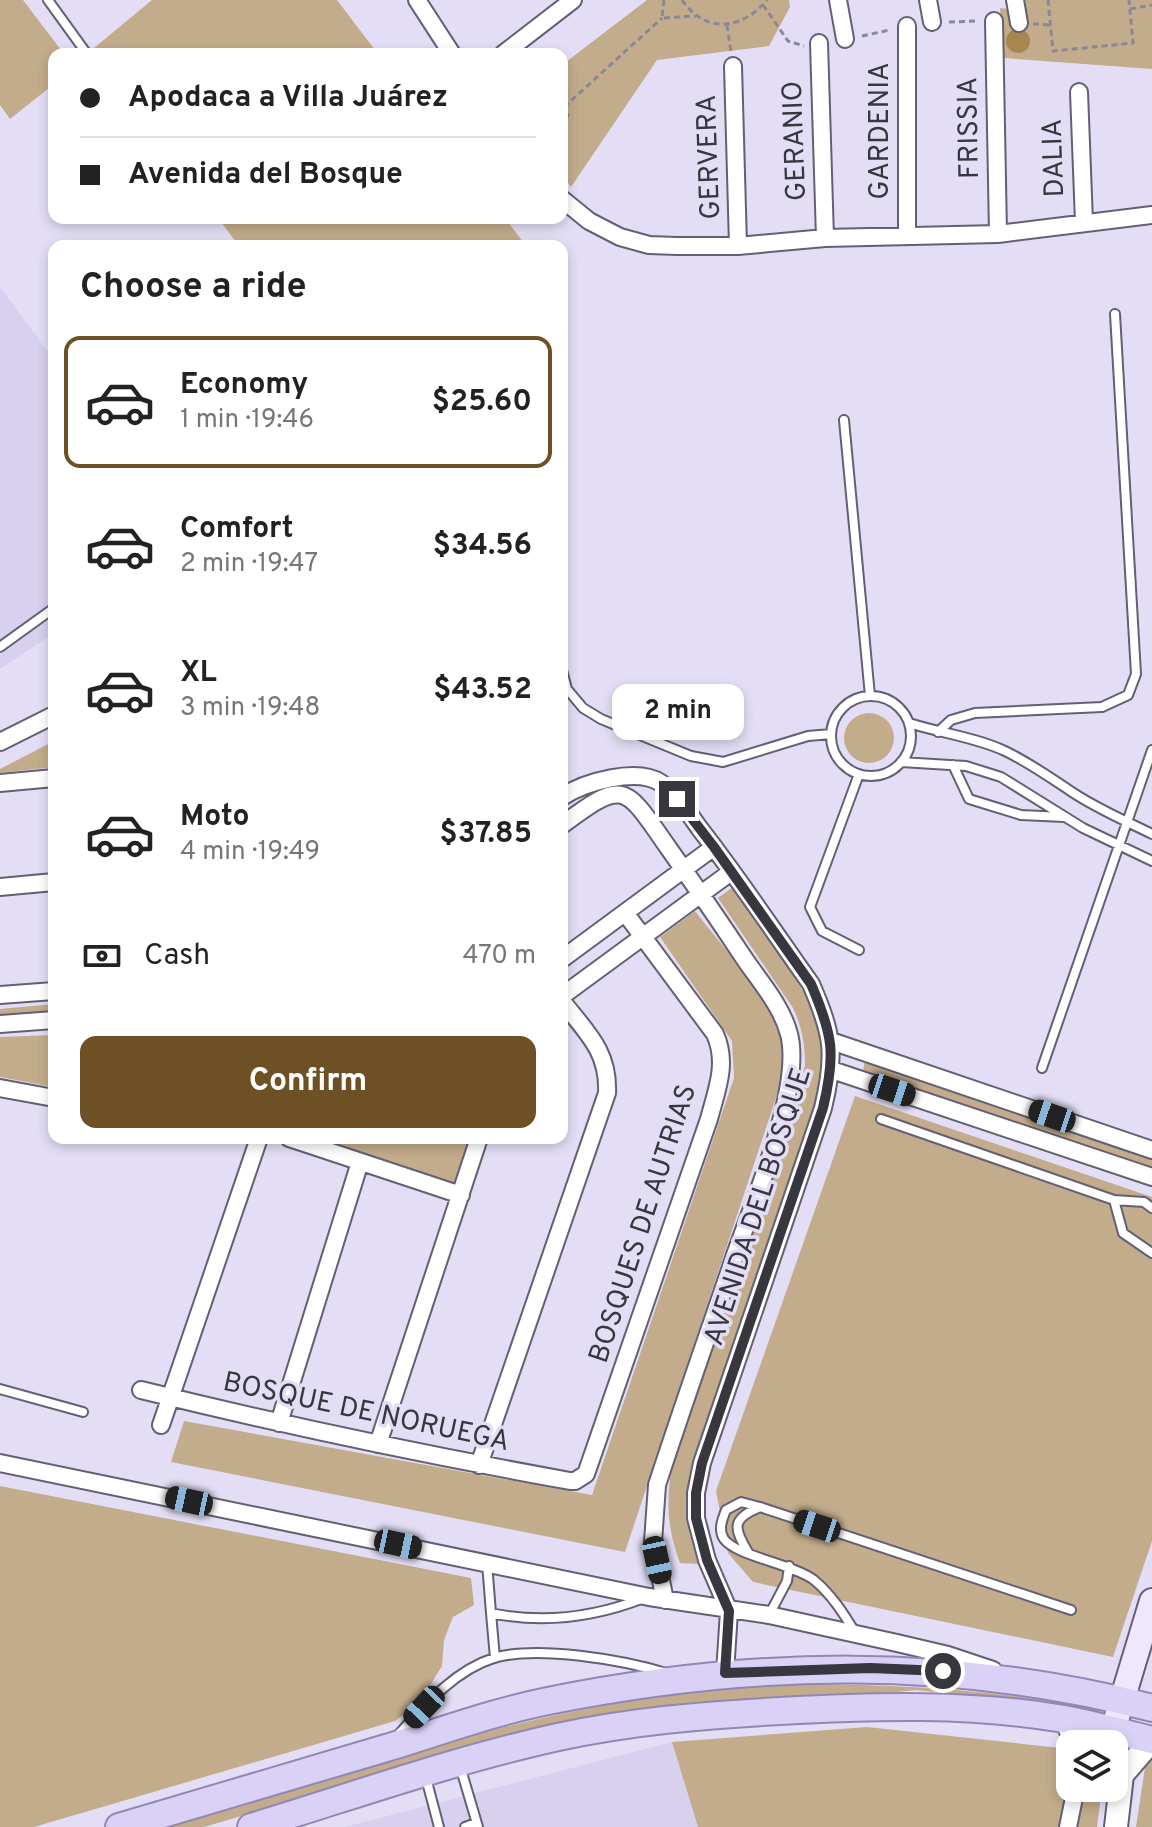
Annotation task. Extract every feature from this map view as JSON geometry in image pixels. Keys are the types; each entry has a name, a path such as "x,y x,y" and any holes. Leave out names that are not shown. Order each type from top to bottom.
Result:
{"main road":[{"path":"251,1827 459,1762 559,1737 650,1721 886,1706 1009,1712 1113,1730 1152,1601"},
{"path":"119,1827 546,1701 725,1673 870,1668 943,1671 1025,1681 1152,1708"},
{"path":"1128,1734 1152,1740"}],"street":[{"path":"511,48 573,0"},
{"path":"838,0 845,39"},
{"path":"928,0 932,22"},
{"path":"1015,0 1019,23"},
{"path":"423,2 449,48"},
{"name":"FRISSIA","path":"994,21 998,234"},
{"name":"GARDENIA","path":"907,26 907,236"},
{"name":"GERANIO","path":"819,43 825,238"},
{"name":"GERVERA","path":"733,66 738,246"},
{"name":"DALIA","path":"1079,92 1084,222"},
{"path":"568,204 589,221 620,237 649,245 738,246 825,238 998,234 1152,215"},
{"path":"0,742 48,718"},
{"name":"AVENIDA DEL BOSQUE","path":"568,790 614,777 643,777 660,782 668,789 714,847 811,984 831,1041 832,1070 823,1108 702,1463 696,1493 699,1535 729,1611"},
{"path":"0,783 48,779"},
{"path":"568,792 597,799"},
{"name":"AVENIDA DEL BOSQUE","path":"597,799 619,793 632,801 650,821 785,1021 792,1051 791,1076 769,1155 657,1485 653,1542 657,1598"},
{"path":"568,821 597,799"},
{"path":"568,955 714,847"},
{"path":"568,993 731,872"},
{"path":"0,887 48,883"},
{"name":"BOSQUES DE AUTRIAS","path":"581,1478 590,1468 709,1119 722,1068 721,1047 715,1034 626,914"},
{"path":"0,995 48,991"},
{"path":"479,1465 607,1093 605,1060 568,1006"},
{"path":"0,1024 48,1020"},
{"path":"831,1041 1152,1150"},
{"path":"832,1070 1152,1177"},
{"path":"0,1088 48,1093"},
{"path":"161,1425 257,1144"},
{"path":"307,1144 461,1195"},
{"path":"378,1444 477,1144"},
{"path":"279,1423 360,1162"},
{"name":"BOSQUE DE NORUEGA","path":"141,1390 479,1465 570,1481 581,1478"},
{"path":"0,1463 657,1598 769,1615 948,1655 1025,1681"},
{"path":"725,1673 729,1611"},
{"path":"1063,1719 1067,1730"},
{"path":"1128,1768 1152,1740"},
{"path":"1068,1827 1073,1802"},
{"path":"1116,1827 1119,1802"}],"lane":[{"path":"48,0 83,48"},
{"path":"938,732 951,720 975,713 1102,707 1128,695 1136,674 1115,314"},
{"path":"844,420 870,696"},
{"path":"0,647 48,612"},
{"path":"568,690 592,713 622,730 691,756 723,762 799,738 831,734"},
{"path":"870,696 891,701 900,708 909,723 910,746 901,762 885,773 859,774 836,755 831,734 836,718 845,705 857,699 870,696"},
{"path":"909,723 1005,751 1152,834"},
{"path":"1042,1068 1152,750"},
{"path":"901,762 953,765 983,770 1001,777 1066,817 1152,861"},
{"path":"953,765 969,799 1021,815 1066,817"},
{"path":"859,774 810,907 822,931 859,950"},
{"path":"881,1119 1114,1200 1144,1202 1152,1208"},
{"path":"1114,1200 1123,1233 1152,1253"},
{"path":"0,1389 83,1412"},
{"path":"856,1635 830,1594 812,1578 789,1566 732,1547 723,1538 720,1526 726,1510 741,1502 760,1507 1071,1610"},
{"path":"748,1552 738,1536 738,1522 743,1515 760,1507"},
{"path":"487,1563 495,1658"},
{"path":"769,1615 787,1581 789,1566"},
{"path":"491,1613 513,1618 564,1619 657,1598"},
{"path":"387,1748 439,1691 495,1658 529,1654 568,1656 622,1663 687,1678"},
{"path":"459,1762 477,1825 465,1827"},
{"path":"424,1774 439,1827"}],"path":[{"path":"662,18 664,0"},
{"path":"682,0 696,16 711,23 727,25 757,13 767,0"},
{"path":"1048,0 1053,51 1133,43 1129,0"},
{"path":"1130,9 1152,5"},
{"path":"568,102 662,18 696,16"},
{"path":"727,25 733,66"}],"shaded area":[{"path":"0,0 23,0 59,48 48,48 48,89 10,119 0,105"},
{"path":"152,0 337,0 373,48 94,48"},
{"path":"647,0 789,0 790,7 769,46 657,60 571,187 568,183 568,60"},
{"path":"1025,0 1152,0 1152,69 1004,58 1000,8 1025,11"},
{"path":"1018,29 1027,32 1030,41 1027,50 1018,53 1009,50 1006,41 1009,32"},
{"path":"222,224 510,224 522,240 234,240"},
{"path":"0,287 48,352 48,637 0,669"},
{"path":"869,713 887,720 894,738 887,756 869,763 851,756 844,738 851,720"},
{"path":"48,744 48,768 0,773 0,769"},
{"path":"734,886 810,1001 825,1047 820,1097 690,1474 688,1519 698,1564 680,1563 669,1518 671,1471 805,1066 802,1036 793,1008 718,898"},
{"path":"695,911 755,988 775,1020 783,1046 782,1077 625,1552 171,1462 184,1421 592,1495 734,1078 732,1041 660,937"},
{"path":"48,1005 48,1013 0,1017 0,1009"},
{"path":"48,1035 48,1086 0,1077 0,1037"},
{"path":"865,1060 1152,1159 1152,1168 863,1071"},
{"path":"855,1096 1152,1197 1152,1541 1113,1657 753,1582 728,1553 716,1491"},
{"path":"339,1144 471,1144 458,1187"},
{"path":"0,1486 471,1578 474,1605 453,1617 444,1640 442,1666 419,1703 395,1721 34,1827 0,1827"},
{"path":"810,1684 953,1690 1095,1709 1094,1712 1042,1702 915,1690 872,1695 705,1702 604,1717 360,1781 204,1827 160,1827 396,1756 575,1711 679,1694"},
{"path":"867,1727 1056,1747 1056,1802 1100,1802 1097,1827 698,1827 672,1742"},
{"path":"672,1742 698,1827 345,1827"},
{"path":"1152,1760 1152,1827 1136,1827 1146,1761"}],"route":[{"path":"677,799 811,984 831,1041 832,1070 823,1108 702,1463 696,1493 699,1535 729,1611 725,1673 870,1668 943,1671"}]}
